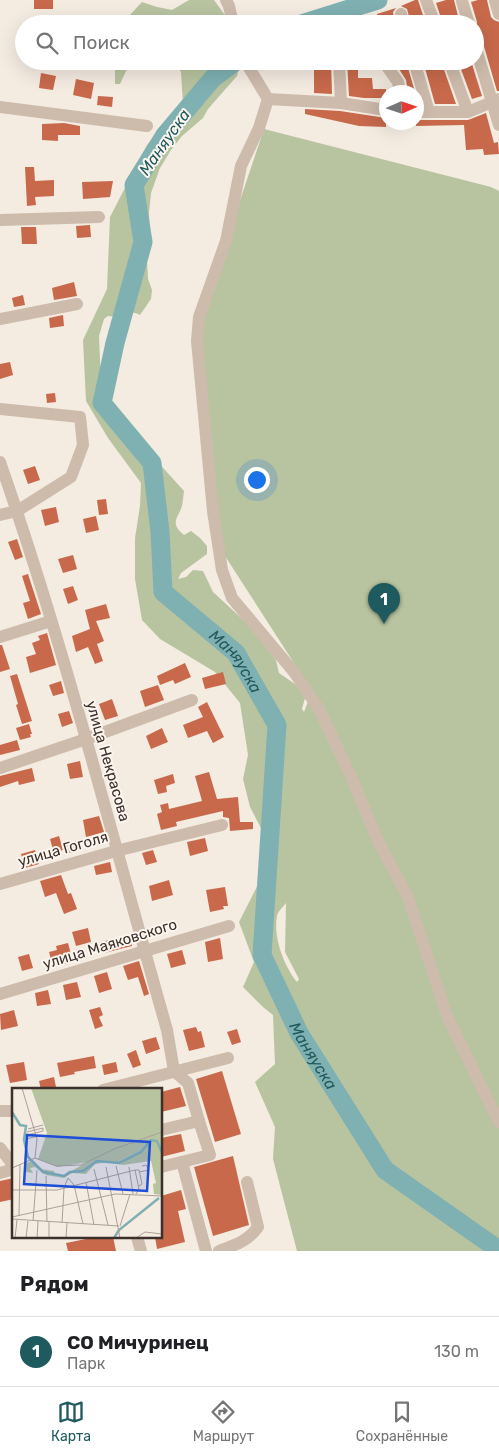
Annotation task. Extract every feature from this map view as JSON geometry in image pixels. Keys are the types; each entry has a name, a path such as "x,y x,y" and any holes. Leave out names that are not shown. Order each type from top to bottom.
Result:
{"street":[{"path":"226,0 231,15"},
{"path":"426,0 432,15"},
{"path":"462,1 466,15"},
{"path":"495,1 499,14"},
{"path":"484,69 496,100 499,125"},
{"path":"250,70 268,99 259,128 241,166 226,241 199,317 197,341 213,511 222,570 232,598 294,672 319,709 350,774 378,841 408,897 447,1016 499,1122"},
{"path":"339,70 340,103"},
{"path":"389,70 399,85"},
{"path":"416,70 418,85"},
{"path":"452,70 468,112"},
{"path":"268,99 340,103 379,109"},
{"path":"424,112 468,112 496,100"},
{"path":"0,107 148,126"},
{"path":"0,220 99,217"},
{"path":"0,319 77,304"},
{"path":"0,409 80,417 83,445 71,478 17,511 0,515"},
{"name":"улица Некрасова","path":"0,462 17,511 86,739 167,1030 174,1071"},
{"path":"0,637 51,621"},
{"path":"0,768 192,700"},
{"name":"улица Гоголя","path":"0,884 116,851 222,825"},
{"name":"улица Маяковского","path":"0,994 229,926"},
{"path":"110,1088 228,1058"},
{"path":"162,1167 210,1155 188,1084 174,1071"},
{"path":"162,1130 199,1120"},
{"path":"0,1148 12,1164"},
{"path":"182,1162 206,1251"},
{"path":"0,1172 12,1168"},
{"path":"218,1251 238,1244 251,1236 258,1227 246,1182"},
{"path":"137,1238 141,1251"}],"green space":[{"path":"189,0 214,0 225,15 130,15 142,2 172,10"},
{"path":"115,70 127,70 120,84 115,84"},
{"path":"180,70 238,70 237,76 208,109 203,118 182,136 160,168 151,193 149,213 150,235 147,260 148,279 152,290 151,299 140,315 127,312 117,316 108,316 104,319 99,336 101,383 119,419 184,491 182,507 176,520 176,526 184,535 191,531 207,546 207,554 181,573 178,579 186,577 193,570 203,571 213,592 251,627 276,660 279,673 295,684 305,698 302,709 304,712 312,691 225,556 192,330 222,254 264,129 491,187 499,191 499,1251 297,1251 273,1159 275,1127 255,1082 275,1064 273,1015 243,987 254,962 239,922 274,853 250,807 243,779 248,755 240,703 215,672 160,639 142,620 135,579 135,538 140,506 141,483 108,438 86,401 83,340 107,289 110,217 147,145 183,105","holes":["286,903 285,952 299,979 297,982 288,968 278,942 276,924 278,914"]}],"building":[{"path":"34,0 53,0 53,9 34,9"},
{"path":"418,0 423,15 409,15 407,9 401,6"},
{"path":"454,0 458,15 440,15 436,3"},
{"path":"487,0 491,17 499,22 499,91 497,91 484,46 484,15 475,15 471,2"},
{"path":"396,8 394,15 377,14"},
{"path":"314,70 331,70 332,94 314,93"},
{"path":"348,70 358,70 358,78 372,78 373,89 379,89 379,98 349,96"},
{"path":"400,70 409,70 413,85 407,85"},
{"path":"426,70 444,70 456,104 435,104"},
{"path":"461,70 474,70 482,96 472,99"},
{"path":"41,73 56,76 53,90 39,88"},
{"path":"76,79 94,83 91,99 73,95"},
{"path":"98,96 113,97 112,107 97,105"},
{"path":"305,109 340,111 379,117 379,127 359,126 305,114"},
{"path":"486,113 494,143 498,142 499,154 484,155 483,149 466,150 464,125 424,126 424,120 468,120"},
{"path":"64,123 80,126 80,135 58,135 58,141 42,140 42,124"},
{"path":"25,167 34,167 35,181 54,180 54,196 35,197 36,205 27,206"},
{"path":"113,181 110,197 83,199 82,182"},
{"path":"90,225 91,237 77,238 76,226"},
{"path":"21,227 36,227 37,244 22,244"},
{"path":"74,282 77,296 54,300 52,288"},
{"path":"23,295 25,305 14,307 12,298"},
{"path":"63,315 64,326 50,328 49,318"},
{"path":"10,362 13,375 0,379 0,364"},
{"path":"55,393 56,402 47,403 46,394"},
{"path":"35,466 40,480 28,484 23,470"},
{"path":"106,499 108,514 99,515 97,500"},
{"path":"56,507 59,522 45,526 41,510"},
{"path":"96,516 99,530 86,533 83,519"},
{"path":"17,539 23,557 15,560 8,542"},
{"path":"73,555 77,569 63,573 58,559"},
{"path":"28,574 41,614 28,619 23,603 30,601 22,576"},
{"path":"73,586 78,600 68,604 63,589"},
{"path":"106,604 110,618 96,621 104,641 97,644 103,661 95,664 88,647 76,652 72,636 90,629 85,610"},
{"path":"47,633 56,665 30,673 26,657 36,654 32,643 40,640 38,636"},
{"path":"0,645 2,645 10,669 0,672"},
{"path":"185,663 191,677 175,684 173,680 160,685 157,676"},
{"path":"223,672 226,684 205,689 202,678"},
{"path":"17,674 32,721 22,724 10,676"},
{"path":"61,681 64,693 53,696 49,685"},
{"path":"158,685 164,700 145,707 140,691"},
{"path":"112,699 118,716 105,720 99,704"},
{"path":"207,702 224,737 213,743 207,731 188,738 183,725 203,717 198,707"},
{"path":"69,711 73,723 62,727 58,714"},
{"path":"29,724 31,737 20,740 16,728"},
{"path":"162,728 168,742 151,749 146,736"},
{"path":"17,740 20,750 0,755 0,745"},
{"path":"80,761 83,777 70,779 67,764"},
{"path":"32,768 35,781 19,785 18,781 0,787 0,776"},
{"path":"209,772 217,799 238,797 240,822 253,822 253,829 230,831 229,818 223,817 223,811 176,822 177,826 161,830 157,814 162,812 160,805 168,803 169,809 202,801 195,776"},
{"path":"173,774 175,783 166,786 167,792 158,794 154,780"},
{"path":"99,816 104,832 86,837 83,820"},
{"path":"59,836 63,850 54,853 50,839"},
{"path":"205,838 208,851 190,856 187,842"},
{"path":"78,841 80,850 68,853 66,844"},
{"path":"35,850 39,864 25,868 21,854"},
{"path":"153,850 157,862 146,865 142,853"},
{"path":"110,862 112,872 96,875 94,866"},
{"path":"61,875 68,894 71,893 77,909 64,914 56,893 45,897 40,881"},
{"path":"169,880 173,895 152,901 149,886"},
{"path":"225,887 228,906 223,906 224,909 210,912 206,890"},
{"path":"88,928 91,942 76,946 72,932"},
{"path":"129,935 132,946 104,953 101,942"},
{"path":"220,938 223,959 208,962 205,942"},
{"path":"68,943 73,962 53,967 49,952 57,950 56,946"},
{"path":"182,950 186,964 171,968 167,954"},
{"path":"29,954 33,968 22,971 18,957"},
{"path":"139,961 149,994 144,996 138,977 128,980 123,966"},
{"path":"107,972 112,989 99,993 94,976"},
{"path":"77,982 81,997 66,1000 63,985"},
{"path":"48,990 51,1004 37,1006 35,993"},
{"path":"100,1007 103,1015 99,1017 103,1026 95,1029 89,1010"},
{"path":"14,1010 18,1026 1,1030 0,1014"},
{"path":"196,1027 198,1032 201,1031 205,1047 189,1051 183,1030"},
{"path":"237,1029 241,1042 232,1045 227,1032"},
{"path":"156,1037 160,1049 146,1054 142,1041"},
{"path":"136,1050 141,1065 133,1068 127,1054"},
{"path":"94,1056 96,1068 60,1077 57,1063"},
{"path":"24,1062 27,1080 10,1083 6,1065"},
{"path":"116,1062 118,1072 104,1075 102,1065"},
{"path":"222,1071 241,1134 215,1142 196,1079"},
{"path":"54,1077 56,1087 41,1088 39,1081"},
{"path":"180,1087 186,1106 162,1112 162,1092"},
{"path":"181,1134 185,1151 162,1157 162,1138"},
{"path":"233,1156 249,1225 213,1236 194,1167"},
{"path":"12,1178 12,1199 0,1202 0,1181"},
{"path":"181,1190 186,1209 178,1211 185,1242 157,1249 155,1238 162,1238 162,1196"},
{"path":"91,1238 113,1238 116,1251 68,1251 66,1243"}],"waterway":[{"name":"Маняуска","path":"330,15 378,0"},
{"name":"Маняуска","path":"224,70 213,78 165,135 134,185 143,242 115,343 102,403 152,463 160,532 163,592 236,653 277,725 262,955 299,1033 385,1170 499,1250"}],"place":[{"name":"СО Мичуринец","path":"384,624"}]}
